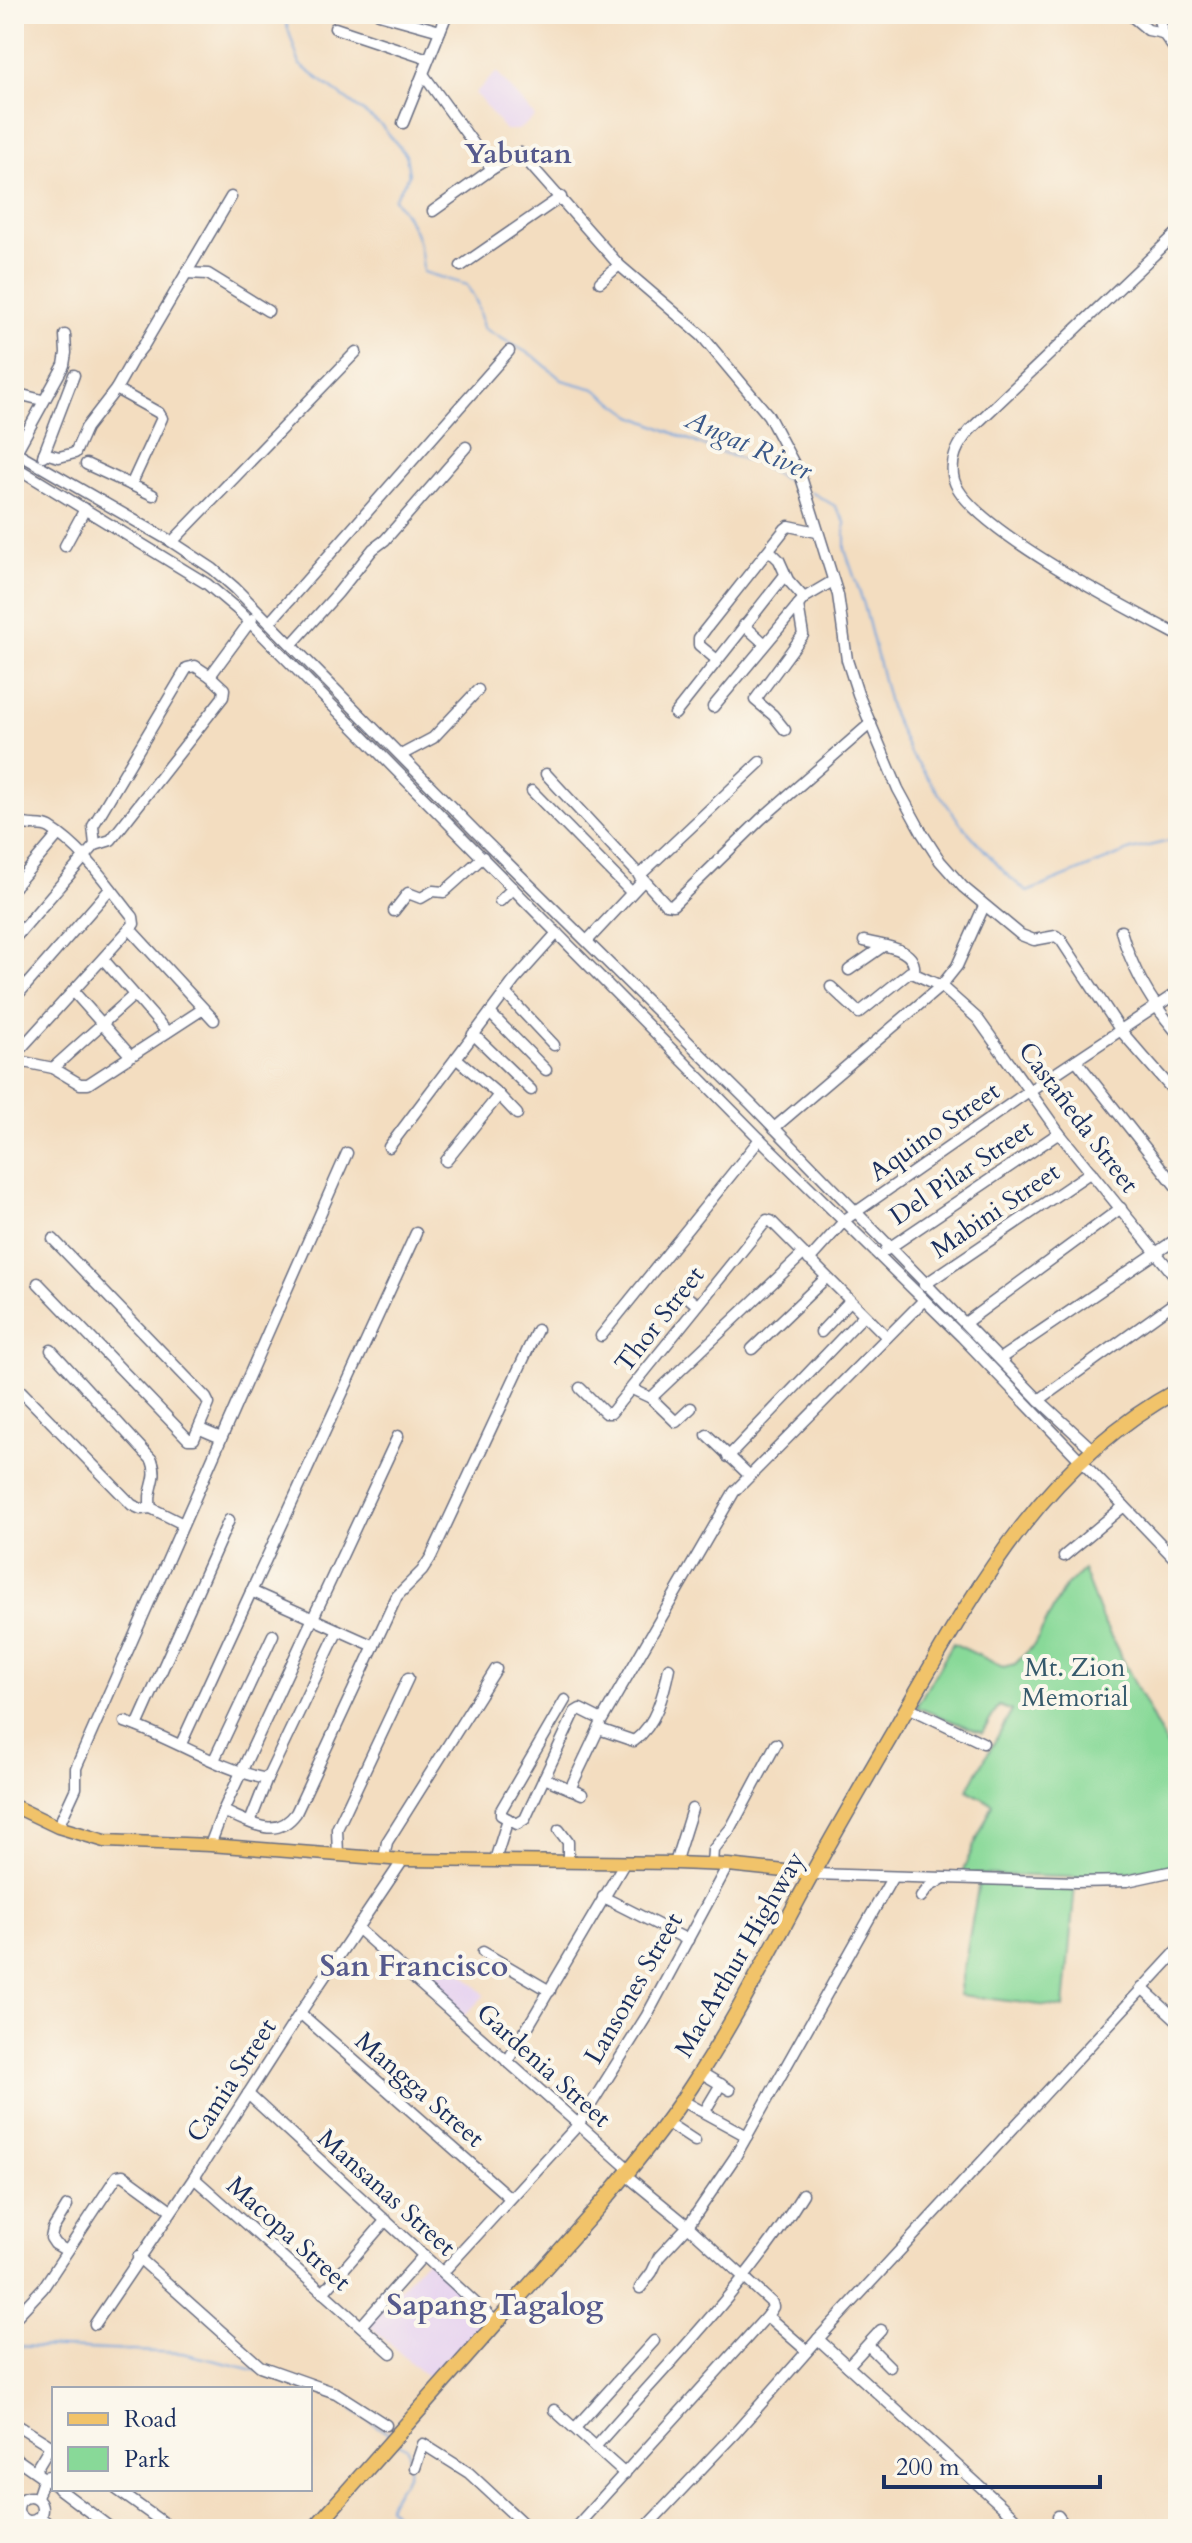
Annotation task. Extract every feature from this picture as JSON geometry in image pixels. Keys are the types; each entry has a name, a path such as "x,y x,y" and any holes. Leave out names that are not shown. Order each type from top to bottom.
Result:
{"highway":[{"name":"MacArthur Highway","path":"314,2529 391,2435 628,2173 666,2122 737,2012 956,1622 1002,1551 1039,1505 1087,1455 1129,1421 1178,1390"}],"main road":[{"path":"14,1806 58,1827 105,1841 337,1848 384,1853 403,1860 495,1857 712,1864 813,1874"}],"street":[{"path":"379,14 440,31"},
{"path":"403,123 447,14"},
{"path":"1129,14 1148,30 1163,33"},
{"path":"1157,14 1163,33 1178,54"},
{"path":"335,28 428,59"},
{"path":"423,74 492,169"},
{"path":"433,211 520,153 619,265 684,319 733,371 768,415 801,477 838,595 849,669 898,789 930,846 950,872 984,906 1029,940 1050,935 1061,940 1121,1031 1178,1096"},
{"path":"44,453 59,457 72,455 96,413 116,389 231,197"},
{"path":"461,266 561,197"},
{"path":"1178,232 970,430 957,449 953,467 954,480 968,501 1016,542 1178,635"},
{"path":"600,282 619,265"},
{"path":"186,273 208,274 268,311"},
{"path":"65,335 64,365 15,452 40,466 85,509 172,542 254,617 472,837 774,1128 826,1193"},
{"path":"270,622 509,351"},
{"path":"172,542 356,352"},
{"path":"40,466 74,375"},
{"path":"116,389 159,413 162,418 131,485"},
{"path":"14,393 42,400"},
{"path":"292,644 466,447"},
{"path":"86,464 153,495"},
{"path":"14,466 59,486 211,578"},
{"path":"65,546 85,509"},
{"path":"717,660 701,647 699,638 789,526 817,532"},
{"path":"769,550 805,599 803,635 755,700 785,730"},
{"path":"675,714 785,575"},
{"path":"713,707 805,599 833,581"},
{"path":"805,599 838,595"},
{"path":"254,617 270,622 339,702"},
{"path":"210,676 254,617"},
{"path":"744,625 765,644"},
{"path":"14,939 95,845 111,840 223,697 224,689 195,666 187,668 93,826 95,845"},
{"path":"401,755 433,738 478,690"},
{"path":"546,774 666,904 673,905 771,810 871,723"},
{"path":"370,734 401,755 472,837 483,857 557,933 578,940 760,1139 826,1193 1087,1455"},
{"path":"578,940 631,892 641,878 760,762"},
{"path":"532,791 631,892"},
{"path":"14,835 18,823 35,827 43,825 58,835 84,857 133,917 134,924 14,1058 53,1068 84,1085 203,1009"},
{"path":"14,887 58,835"},
{"path":"394,911 408,893 421,898 433,891 444,892 483,857"},
{"path":"500,901 513,888"},
{"path":"14,999 110,889"},
{"path":"774,1128 941,986 957,966 984,906"},
{"path":"130,929 214,1020"},
{"path":"1121,931 1129,956 1156,1007 1178,1034"},
{"path":"389,1147 505,993 557,933"},
{"name":"Castañeda Street","path":"864,941 896,948 915,965 914,972 941,986 978,1019 1059,1133 1178,1280"},
{"path":"849,970 882,947"},
{"path":"103,959 167,1032"},
{"path":"831,987 855,1011 863,1012 905,974 914,972"},
{"path":"73,991 130,1055"},
{"name":"Aquino Street","path":"651,1398 850,1217 1029,1091 1178,992"},
{"path":"505,993 554,1045"},
{"path":"53,1068 134,995"},
{"path":"490,1013 546,1070"},
{"path":"473,1034 531,1090"},
{"path":"456,1058 517,1114"},
{"path":"1076,1060 1178,1189"},
{"path":"446,1161 499,1095"},
{"name":"Del Pilar Street","path":"885,1252 1059,1133"},
{"path":"601,1336 760,1139"},
{"path":"58,1827 76,1788 76,1768 347,1153"},
{"name":"Mabini Street","path":"570,1789 600,1724 656,1624 681,1586 719,1514 749,1475 887,1337 922,1290 1091,1172"},
{"path":"966,1331 1121,1208"},
{"name":"Thor Street","path":"580,1388 608,1414 632,1389 767,1220 806,1257"},
{"path":"181,1744 416,1233"},
{"path":"1001,1358 1178,1238"},
{"path":"38,1283 188,1439 194,1439 209,1404 206,1398 53,1239"},
{"path":"806,1257 887,1337"},
{"path":"752,1349 826,1278"},
{"path":"679,1290 697,1305"},
{"path":"922,1290 1001,1358 1087,1455 1124,1506 1178,1562"},
{"path":"1039,1400 1178,1300"},
{"path":"821,1332 850,1301"},
{"path":"728,1457 864,1315"},
{"path":"223,1811 273,1829 280,1829 292,1819 397,1596 422,1571 431,1557 537,1330"},
{"path":"51,1350 152,1460 156,1474 150,1493 151,1508"},
{"path":"18,1388 132,1505 141,1509 151,1508 183,1524"},
{"path":"632,1389 651,1398 676,1422 691,1408"},
{"path":"200,1429 221,1438"},
{"path":"707,1435 749,1475"},
{"path":"210,1845 398,1436"},
{"path":"1064,1556 1124,1506"},
{"path":"137,1726 229,1520"},
{"path":"251,1591 374,1646"},
{"path":"250,1822 267,1779 338,1630"},
{"path":"214,1760 273,1635"},
{"path":"565,1700 501,1810 500,1813 517,1824 525,1819 575,1712 580,1709 626,1740 634,1741 641,1736 663,1698 669,1668"},
{"path":"384,1853 496,1669"},
{"path":"337,1848 337,1829 408,1678"},
{"path":"908,1707 983,1743"},
{"path":"125,1722 181,1744 241,1774 267,1779"},
{"path":"712,1864 713,1850 731,1828 776,1744"},
{"path":"544,1778 582,1794"},
{"path":"675,1863 692,1809"},
{"path":"495,1857 508,1819"},
{"path":"559,1830 568,1842 568,1861"},
{"name":"Camia Street","path":"95,2324 403,1860"},
{"path":"507,2062 625,1862"},
{"name":"Lansones Street","path":"443,2272 578,2125 646,2017 728,1865"},
{"path":"813,1874 1076,1882 1127,1881 1178,1870"},
{"path":"640,2288 659,2257 688,2226 747,2136 892,1878"},
{"path":"921,1897 943,1878"},
{"path":"603,1897 688,1940"},
{"name":"Gardenia Street","path":"358,1929 744,2276 773,2304 767,2316"},
{"path":"644,2529 1178,1950"},
{"path":"483,1952 550,1991"},
{"path":"1142,1988 1178,2021"},
{"name":"Mangga Street","path":"300,2013 510,2198"},
{"path":"700,2072 726,2087 705,2111"},
{"name":"Mansanas Street","path":"248,2094 496,2322"},
{"path":"681,2100 747,2136"},
{"path":"666,2122 695,2141"},
{"path":"14,2319 39,2293 118,2175 123,2175 171,2210"},
{"name":"Macopa Street","path":"194,2178 391,2353"},
{"path":"595,2447 744,2276 803,2194"},
{"path":"67,2206 51,2238 67,2251"},
{"path":"323,2293 386,2220"},
{"path":"361,2326 424,2255"},
{"path":"138,2257 259,2365 336,2393 391,2435"},
{"path":"574,2529 767,2316 807,2351"},
{"path":"848,2366 881,2330"},
{"path":"818,2339 1027,2529"},
{"path":"575,2428 654,2341"},
{"path":"868,2345 890,2367"},
{"path":"554,2410 625,2474"},
{"path":"14,2423 52,2447 37,2498 42,2507 40,2517"},
{"path":"415,2468 423,2444 469,2473 529,2529"},
{"path":"14,2457 44,2474"},
{"path":"62,2491 112,2529"},
{"path":"119,2491 172,2529"},
{"path":"37,2498 27,2497 19,2504 19,2516 31,2521 40,2517"},
{"path":"1058,2516 1067,2529"},
{"path":"40,2517 55,2529"}],"shaded area":[{"path":"497,72 535,117 518,130 505,130 475,93"},
{"path":"428,1956 437,1963 442,1960 454,1965 485,1995 463,2017 414,1973"},
{"path":"426,2259 488,2319 432,2382 368,2324"}],"green space":[{"name":"Mt. Zion Memorial","path":"1083,1570 1102,1619 1178,1768 1178,1865 1096,1878 961,1874 993,1804 967,1790 1012,1711 999,1706 982,1733 916,1707 953,1643 1003,1667 1015,1664 1034,1645 1064,1588"},
{"path":"979,1882 1075,1885 1064,2008 959,1995"}],"waterway":[{"name":"Angat River","path":"283,14 300,65 381,125 406,155 409,175 394,199 415,233 423,272 467,285 477,303 483,328 535,357 562,380 595,389 633,416 716,451 753,462 798,486"},
{"name":"Angat River","path":"811,492 835,506 845,522 845,550 864,605 891,711 910,753 961,824 1006,874 1027,892 1131,850 1178,839"},
{"path":"14,2346 182,2353 259,2371"},
{"path":"352,2409 390,2435"},
{"path":"398,2442 407,2448 409,2459 407,2475 388,2507 397,2517 399,2529"},
{"path":"698,2529 705,2525 711,2529"}],"district":[{"name":"Yabutan","path":"518,153"},
{"name":"San Francisco","path":"414,1966"},
{"name":"Sapang Tagalog","path":"495,2305"}]}
